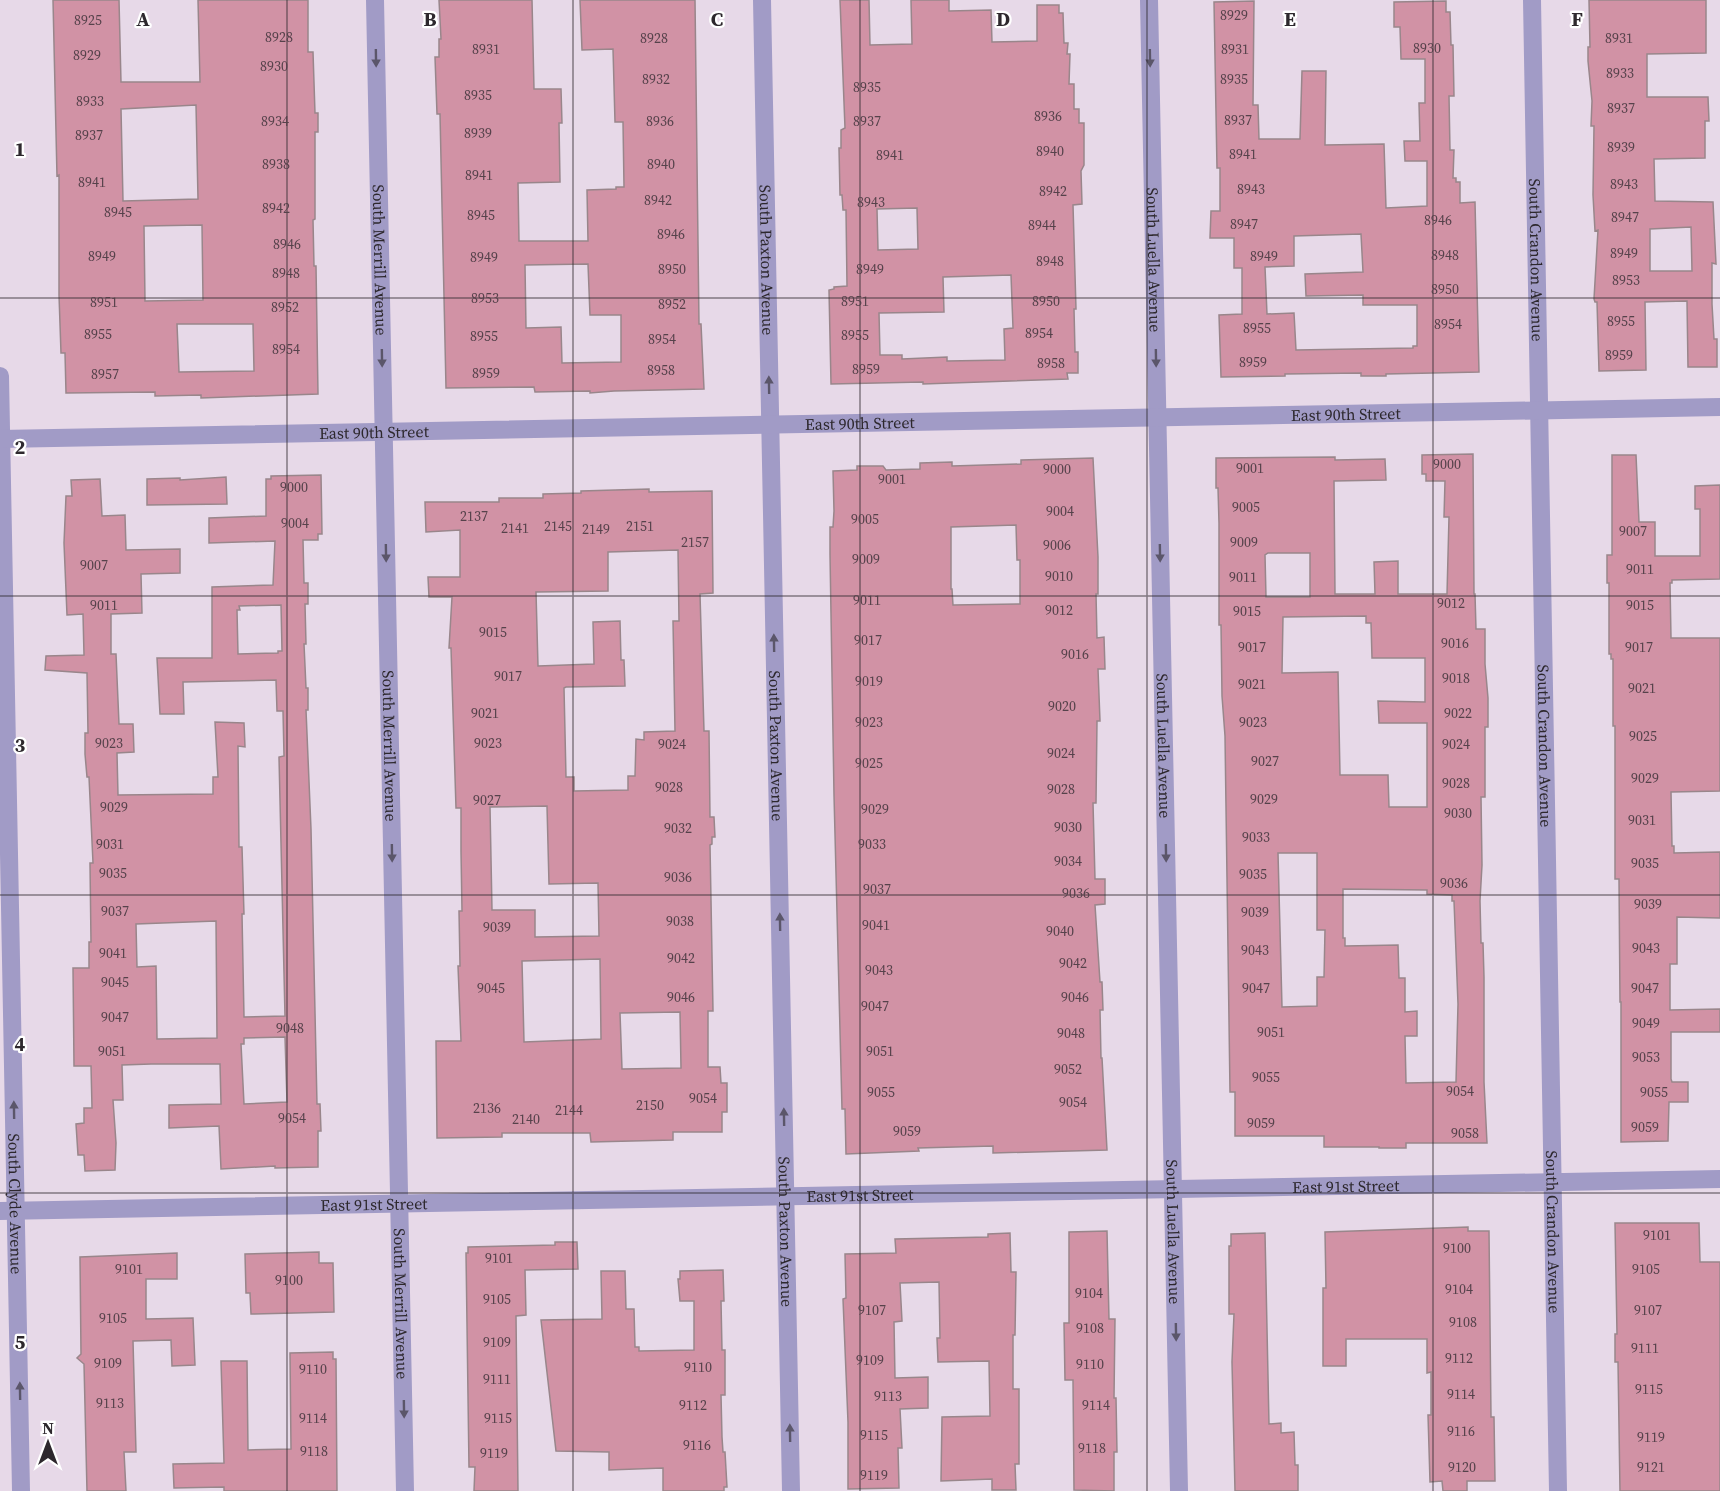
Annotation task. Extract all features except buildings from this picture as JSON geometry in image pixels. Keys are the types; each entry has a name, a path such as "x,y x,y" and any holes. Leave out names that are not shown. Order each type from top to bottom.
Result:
{"street":[{"name":"South Merrill Avenue","path":"375,0 405,1491"},
{"name":"South Paxton Avenue","path":"762,0 791,1491"},
{"name":"South Luella Avenue","path":"1149,0 1179,1491"},
{"name":"South Crandon Avenue","path":"1532,0 1558,1491"},
{"name":"South Clyde Avenue","path":"0,376 8,1211 21,1491"},
{"name":"East 90th Street","path":"1,439 1720,407"},
{"name":"East 91st Street","path":"8,1211 1720,1179"}]}
